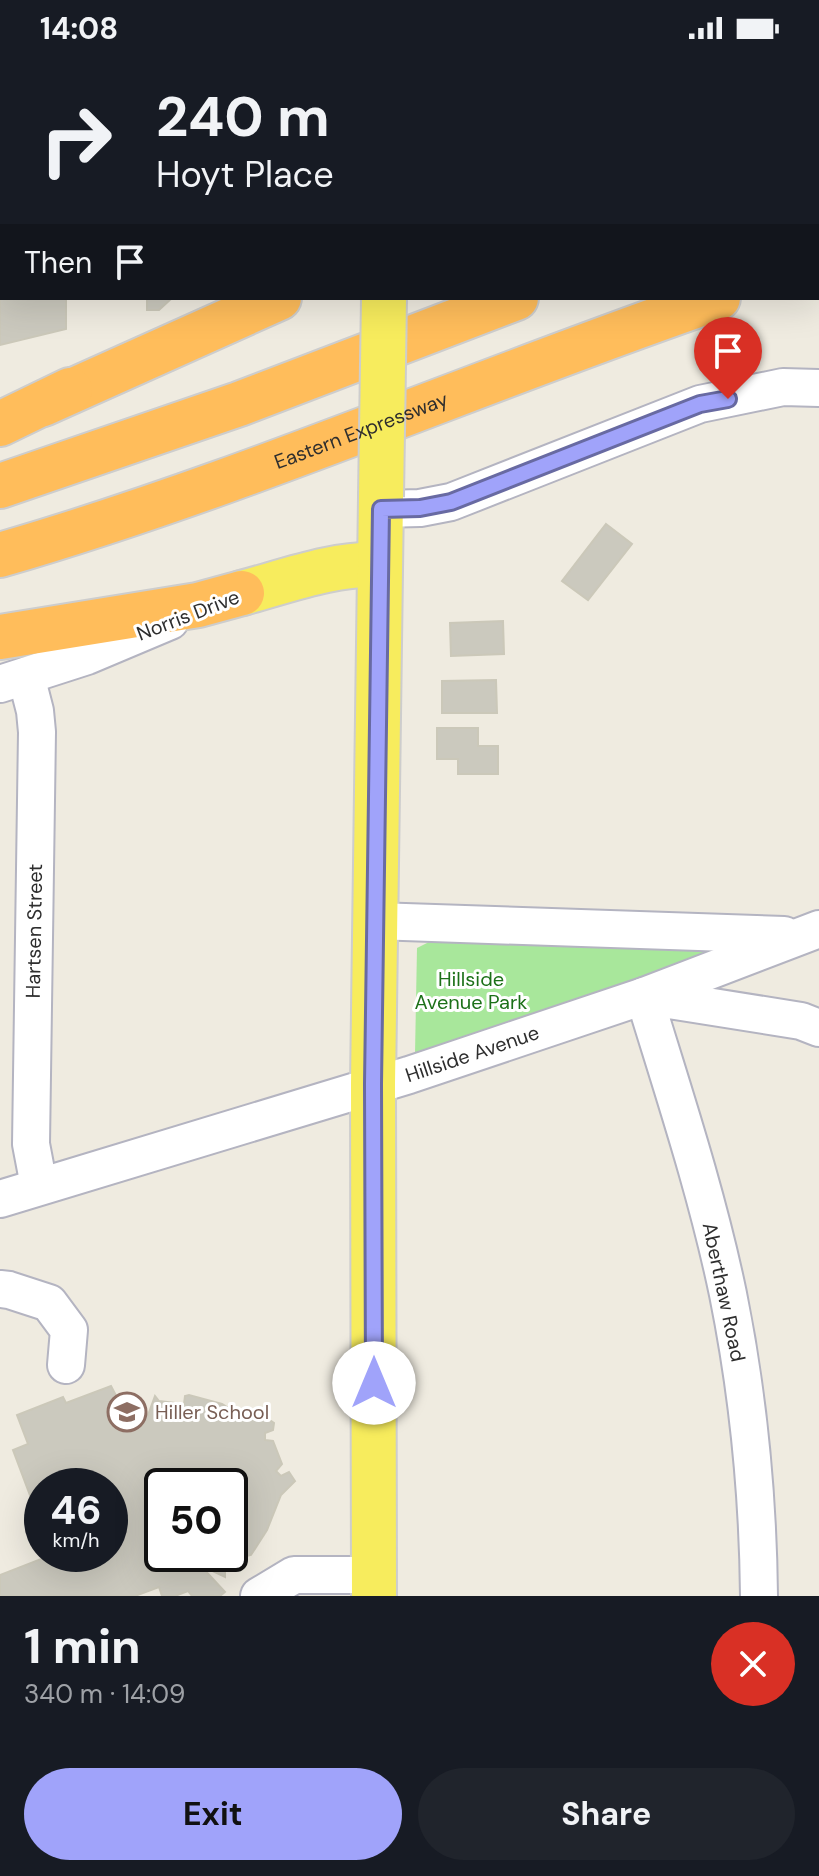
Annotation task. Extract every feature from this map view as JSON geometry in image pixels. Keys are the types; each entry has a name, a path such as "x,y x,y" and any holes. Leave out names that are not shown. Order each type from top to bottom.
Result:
{"highway":[{"path":"43,404 148,343 205,300"},
{"path":"0,424 275,300"},
{"name":"Eastern Expressway","path":"0,555 115,520 242,476 536,363 712,300"},
{"path":"0,486 239,404 505,301"},
{"path":"0,637 155,612 242,593"}],"main road":[{"path":"374,1585 373,1084 384,300"},
{"name":"Norris Drive","path":"242,593 324,571 355,565 380,565"}],"street":[{"path":"381,503 420,508 451,502 700,404 783,387 819,388"},
{"name":"Norris Drive","path":"13,680 87,656 242,593"},
{"name":"Hartsen Street","path":"13,680 33,701 37,732 31,1144 39,1186"},
{"name":"Hillside Avenue","path":"375,921 810,932"},
{"name":"Hillside Avenue","path":"0,1199 424,1070 644,996 810,932"},
{"path":"644,996 801,1021 819,1028"},
{"name":"Aberthaw Road","path":"644,996 700,1182 728,1294 746,1406 758,1542 759,1596"},
{"path":"0,1289 49,1303 69,1330 66,1365"},
{"path":"259,1596 294,1575 374,1585"}],"green space":[{"name":"Hillside Avenue Park","path":"433,940 724,944 724,952 415,1054 417,948"}],"building":[{"path":"0,300 66,300 66,329 0,345"},
{"path":"147,300 170,300 159,310 147,310"},
{"path":"606,524 632,544 588,600 562,581"},
{"path":"503,621 504,654 451,656 450,623"},
{"path":"496,680 497,713 442,713 442,681"},
{"path":"437,728 478,728 478,746 498,746 498,774 458,774 458,759 437,759"},
{"path":"111,1386 124,1411 132,1408 148,1415 155,1396 159,1401 184,1404 185,1396 189,1395 222,1404 243,1417 274,1423 273,1430 265,1433 265,1440 273,1441 282,1464 276,1471 281,1476 289,1472 295,1481 281,1495 267,1530 251,1555 248,1556 248,1468 144,1468 144,1572 206,1572 225,1592 220,1596 192,1596 188,1591 175,1596 162,1596 159,1587 135,1596 0,1596 0,1575 24,1566 24,1572 128,1572 128,1468 24,1468 24,1479 13,1450 28,1444 17,1415 63,1397 66,1403"}],"place":[{"name":"Hiller School","path":"127,1412"}],"route":[{"path":"374,1383 373,1084 381,509 420,508 451,502 700,404 728,399"}]}
